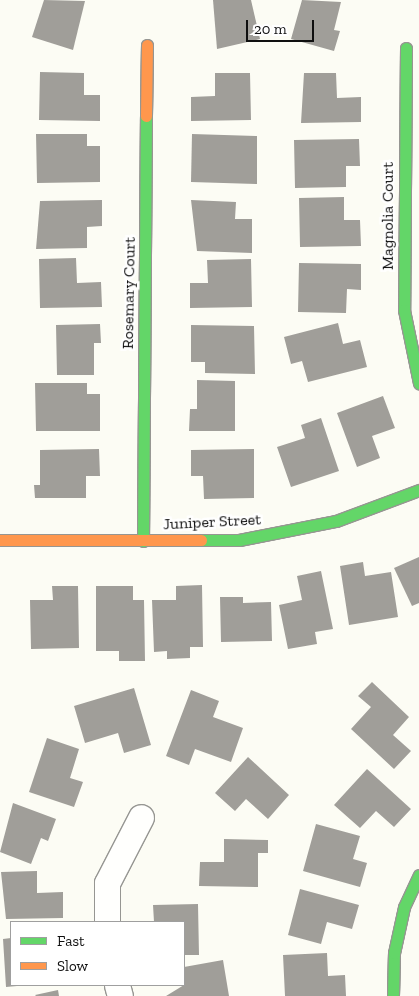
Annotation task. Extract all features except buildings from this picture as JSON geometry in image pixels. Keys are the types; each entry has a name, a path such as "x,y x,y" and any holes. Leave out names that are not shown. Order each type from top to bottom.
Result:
{"street":[{"name":"Rosemary Court","path":"143,541 147,45"},
{"name":"Magnolia Court","path":"406,48 404,310 419,383"},
{"name":"Juniper Street","path":"0,540 239,540 296,531 376,508 419,490"},
{"path":"107,921 107,883 141,817"},
{"path":"393,996 394,952 404,907 419,875"}],"traffic: fast":[{"path":"406,48 404,310 419,383"},
{"path":"143,541 146,116"},
{"path":"201,540 239,540 336,521 419,490"},
{"path":"393,996 394,953 404,907 419,875"}],"traffic: slow":[{"path":"146,116 147,45"},
{"path":"0,540 201,540"}]}
